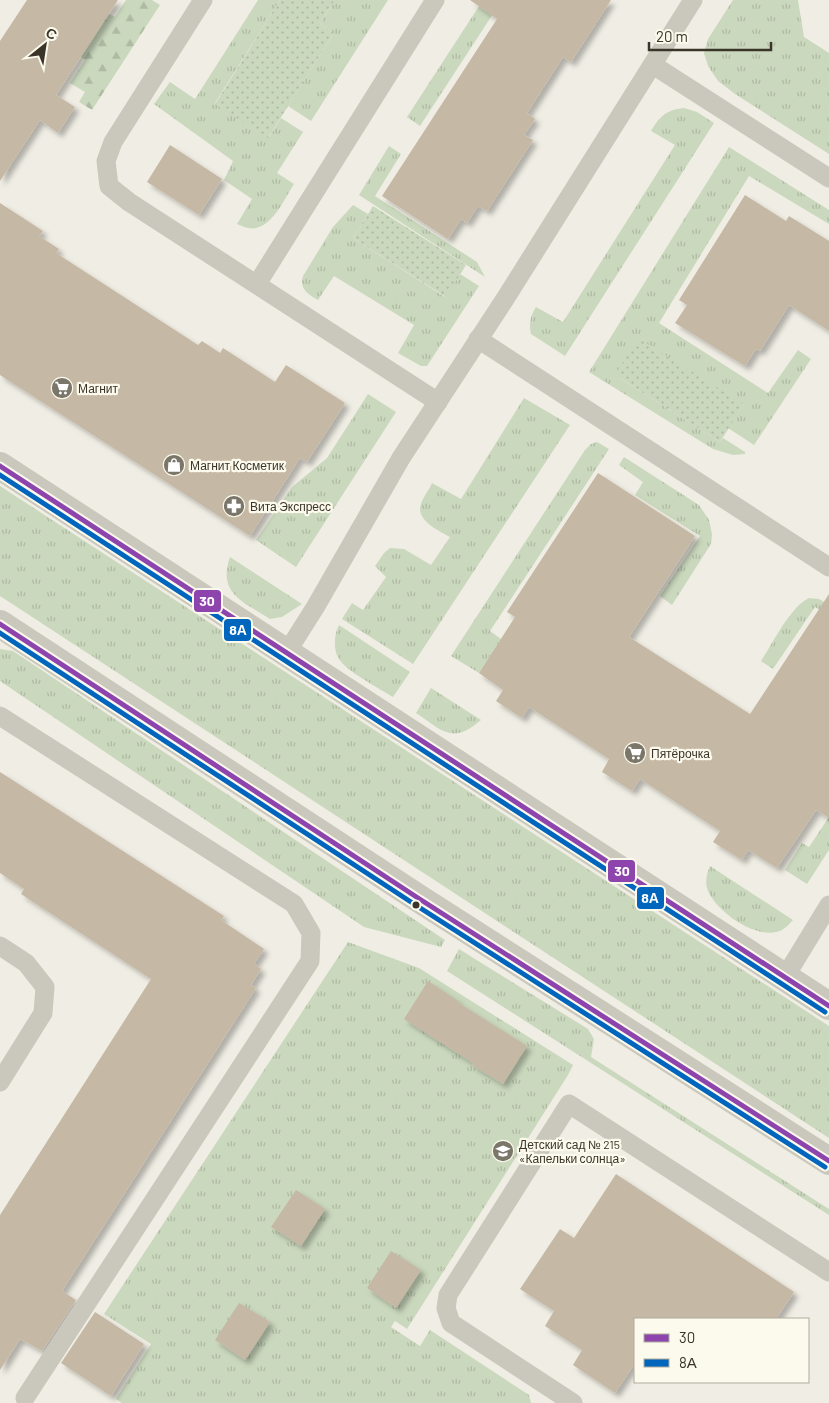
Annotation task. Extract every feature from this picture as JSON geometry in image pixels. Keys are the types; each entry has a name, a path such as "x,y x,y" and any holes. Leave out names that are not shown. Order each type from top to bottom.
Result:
{"street":[{"path":"0,466 829,1006"},
{"path":"0,624 418,898 829,1161"}],"lane":[{"path":"202,0 113,142 106,161 110,186 129,202 438,402"},
{"path":"257,284 434,0"},
{"path":"287,652 316,606 401,458 693,0"},
{"path":"653,65 829,178"},
{"path":"478,339 829,567"},
{"path":"0,716 294,904 312,933 310,961 23,1401"},
{"path":"785,977 829,905"},
{"path":"0,946 26,963 45,987 43,1013 0,1082"},
{"path":"573,1403 451,1324 446,1308 448,1295 569,1104 829,1272"}],"green space":[{"path":"126,0 152,0 160,5 92,110 79,102 85,92 70,83 85,60 80,56 107,13 115,17"},
{"path":"258,0 280,0 215,103 269,137 281,118 303,132 277,173 294,184 283,203 274,216 262,226 246,228 237,224 252,199 224,180 233,161 154,104 170,82 195,99"},
{"path":"280,0 335,0 320,24 334,33 268,138 215,104"},
{"path":"335,0 388,0 311,121 288,106 334,33 320,24"},
{"path":"483,0 502,0 420,126 407,117"},
{"path":"733,0 798,0 804,37 829,53 829,154 735,94 718,81 708,66 704,53 708,39"},
{"path":"684,108 697,112 714,123 565,356 531,334 530,320 534,311 536,307 563,322 675,145 651,131 657,121 668,112"},
{"path":"389,146 401,154 375,196 477,262 485,277 359,195"},
{"path":"729,147 829,210 829,224 749,176 659,323 768,393 798,350 811,359 754,445 728,428 744,404 615,375 720,442 723,438 745,452 745,454 733,455 713,449 589,372"},
{"path":"353,205 368,214 353,238 445,297 460,274 479,286 427,366 421,366 398,353 414,325 334,276 318,300 303,288 303,276 333,227"},
{"path":"373,206 466,265 446,297 353,238"},
{"path":"638,338 744,404 720,442 615,375"},
{"path":"368,394 396,412 296,567 256,540 292,487 327,458"},
{"path":"524,398 570,425 413,664 342,619 352,603 363,610 386,577 375,566 390,548 404,549 431,565 450,537 429,524 421,515 421,504 432,483 461,499"},
{"path":"597,442 609,449 490,631 501,639 479,673 451,656 585,450 591,444"},
{"path":"624,457 699,505 709,520 712,534 711,544 672,605 660,596 700,536 635,495 643,482 619,465"},
{"path":"0,486 829,1026 829,1138 0,596"},
{"path":"230,557 302,604 282,617 270,619 242,602 235,596 227,580"},
{"path":"809,598 819,599 829,605 829,616 815,607 773,669 761,661 782,626 795,609"},
{"path":"339,625 410,672 393,697 356,674 339,659 335,642"},
{"path":"0,649 13,651 445,940 441,947 364,927 0,681"},
{"path":"431,688 481,720 471,728 455,734 448,733 433,725 416,713"},
{"path":"829,817 829,850 807,884 785,870 802,843 809,847"},
{"path":"710,866 793,920 782,930 772,933 750,928 727,915 711,897 707,888 707,874"},
{"path":"348,942 419,968 573,1065 407,1329 395,1321 391,1327 420,1346 430,1330 529,1395 531,1403 122,1403 116,1399 151,1344 104,1314"},
{"path":"459,949 588,1029 594,1039 591,1057 829,1209 829,1215 447,971"}],"building":[{"path":"27,0 118,0 56,95 75,107 58,133 40,120 0,181 0,41"},
{"path":"470,0 611,0 571,62 563,57 527,113 535,119 524,135 533,140 487,211 478,206 467,223 461,219 448,239 382,196 497,19"},
{"path":"170,145 222,179 199,215 147,182"},
{"path":"745,195 786,221 789,216 829,241 829,331 789,305 760,351 756,349 745,366 675,323 687,305 679,300"},
{"path":"0,203 43,231 39,236 59,249 56,253 198,345 202,341 220,353 223,348 275,382 286,365 345,403 307,462 300,458 250,536 0,375"},
{"path":"598,473 695,536 629,637 750,714 829,594 829,818 816,810 777,868 748,850 742,860 713,842 720,831 640,779 632,791 602,772 609,759 529,707 522,718 496,701 503,690 479,673 515,617 507,612"},
{"path":"0,772 224,916 221,920 264,949 254,964 261,969 251,985 256,988 62,1291 76,1300 42,1351 20,1339 0,1370 0,1215 151,979 21,894 24,889 0,873"},
{"path":"428,981 457,1002 527,1046 503,1084 404,1019"},
{"path":"616,1174 794,1292 777,1318 634,1318 634,1364 615,1393 573,1365 582,1350 545,1326 554,1311 520,1289 560,1229 574,1238"},
{"path":"296,1190 325,1209 301,1246 271,1227"},
{"path":"391,1251 421,1270 396,1308 367,1288"},
{"path":"239,1303 270,1322 245,1360 215,1340"},
{"path":"95,1312 144,1344 111,1396 61,1363"}],"transit line":[{"name":"30","path":"0,466 829,1006"},
{"name":"8А","path":"0,475 825,1012"},
{"name":"30","path":"0,624 418,898 829,1161"},
{"name":"8А","path":"0,633 414,904 825,1167"}],"place":[{"name":"Магнит","path":"62,388"},
{"name":"Магнит Косметик","path":"174,465"},
{"name":"Вита Экспресс","path":"234,506"},
{"name":"Пятёрочка","path":"635,753"},
{"name":"Детский сад № 215 «Капельки солнца»","path":"503,1151"}]}
